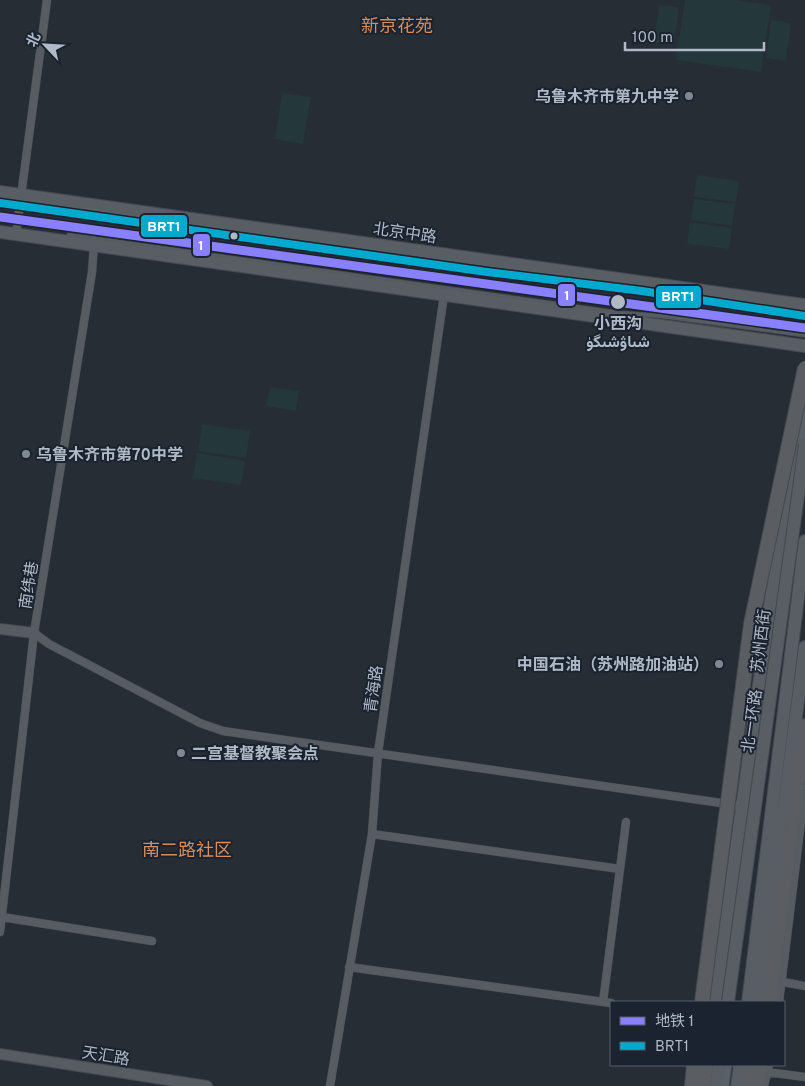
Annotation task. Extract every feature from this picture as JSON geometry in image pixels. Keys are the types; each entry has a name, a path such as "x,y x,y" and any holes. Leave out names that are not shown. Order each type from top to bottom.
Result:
{"highway":[{"path":"702,1001 751,624 805,368"},
{"path":"769,1001 805,726"},
{"path":"692,1086 694,1066"},
{"path":"703,1086 708,1066"},
{"path":"750,1066 750,1086"},
{"path":"757,1086 766,1067"}],"main road":[{"name":"北京中路","path":"0,192 20,200 805,305"},
{"path":"13,230 94,244 805,346"},
{"name":"苏州西街","path":"733,1001 802,444 805,404"},
{"path":"716,1001 771,598 802,444"},
{"name":"北一环路","path":"728,1001 802,444"},
{"name":"北一环路","path":"749,1001 805,541"},
{"path":"749,1001 805,567"},
{"path":"758,1001 805,647"},
{"path":"708,1066 709,1086"},
{"path":"716,1086 719,1066"},
{"path":"723,1086 726,1066"},
{"path":"739,1086 742,1066"},
{"path":"746,1086 750,1066"}],"street":[{"path":"13,230 20,200 47,0"},
{"name":"南纬巷","path":"0,932 34,633 91,281 94,244"},
{"name":"青海路","path":"330,1086 372,834 378,752 444,295"},
{"path":"0,629 34,633 49,644 200,723 223,730 742,806"},
{"path":"780,1001 801,853 805,789"},
{"path":"349,967 607,1003 626,822"},
{"path":"372,834 620,869"},
{"path":"2,917 152,942"},
{"path":"783,982 805,986"},
{"name":"天汇路","path":"0,1054 207,1086"},
{"path":"764,1086 766,1067 805,1077"}],"lane":[{"path":"0,203 20,200 487,272 642,291 805,316"},
{"path":"60,234 620,313 671,317 805,336"}],"shaded area":[{"path":"685,0 736,0 771,5 761,72 676,60"},
{"path":"659,5 679,7 674,45 654,43"},
{"path":"771,20 791,23 786,61 766,58"},
{"path":"282,93 311,97 303,144 275,139"},
{"path":"697,175 739,181 736,202 694,197"},
{"path":"694,199 735,204 732,226 691,220"},
{"path":"690,222 732,228 729,249 687,244"},
{"path":"270,387 299,391 296,411 266,406"},
{"path":"202,424 250,431 246,458 198,451"},
{"path":"197,453 245,461 241,485 193,478"}],"metro line":[{"name":"1","path":"0,217 805,328"}],"transit line":[{"name":"BRT1","path":"0,203 487,272 642,291 805,316"}],"place":[{"name":"乌鲁木齐市第九中学","path":"689,96"},
{"name":"小西沟 شىاۋشىگۈ","path":"618,302"},
{"name":"乌鲁木齐市第70中学","path":"26,454"},
{"name":"中国石油（苏州路加油站）","path":"719,664"},
{"name":"二宫基督教聚会点","path":"181,753"}],"district":[{"name":"新京花苑","path":"397,26"},
{"name":"南二路社区","path":"187,850"}]}
